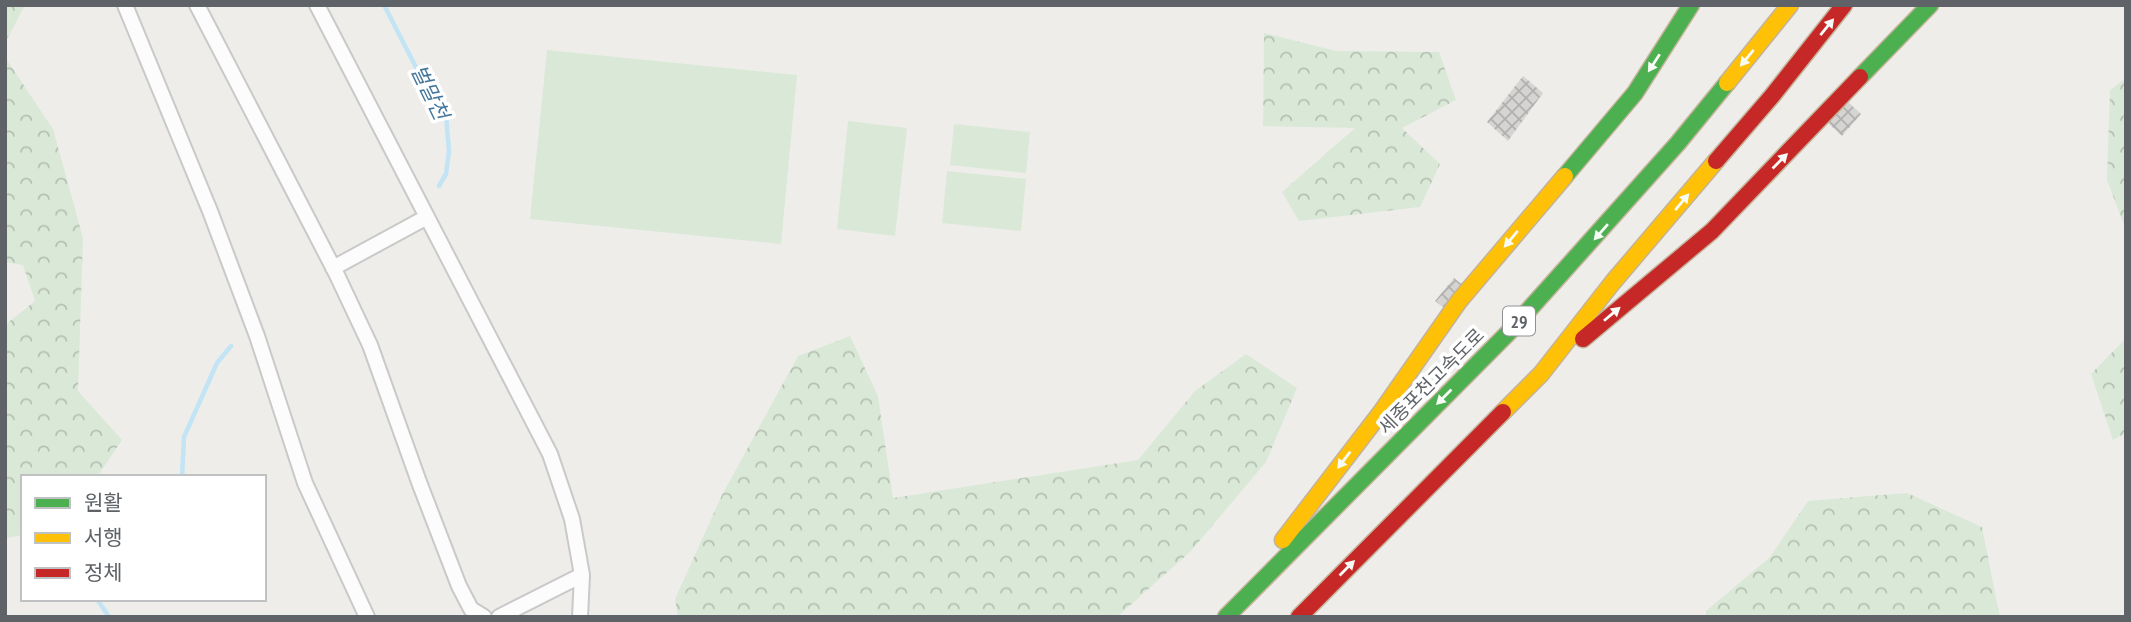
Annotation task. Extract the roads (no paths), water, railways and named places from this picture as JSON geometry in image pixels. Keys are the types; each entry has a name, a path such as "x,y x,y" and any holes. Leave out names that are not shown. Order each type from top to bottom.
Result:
{"highway":[{"path":"1225,617 1382,411 1459,301 1635,93 1691,5"},
{"name":"세종포천고속도로","path":"1225,617 1510,331 1678,143 1790,5"},
{"name":"29","path":"1299,617 1541,374 1613,282 1772,96 1844,5"},
{"path":"1541,374 1712,230 1930,5"}],"street":[{"path":"125,5 210,211 257,336 305,484 367,617"},
{"path":"197,5 370,345 459,586 471,609 484,617"},
{"path":"317,5 550,454 572,519 582,575 580,617"},
{"path":"333,268 427,217"},
{"path":"499,617 582,575"}],"waterway":[{"name":"벌말천","path":"384,5 420,75 446,115 449,151 446,174 439,186"},
{"name":"벌말천","path":"182,475 184,437 217,363 231,346"},
{"name":"벌말천","path":"98,601 109,617"}]}
